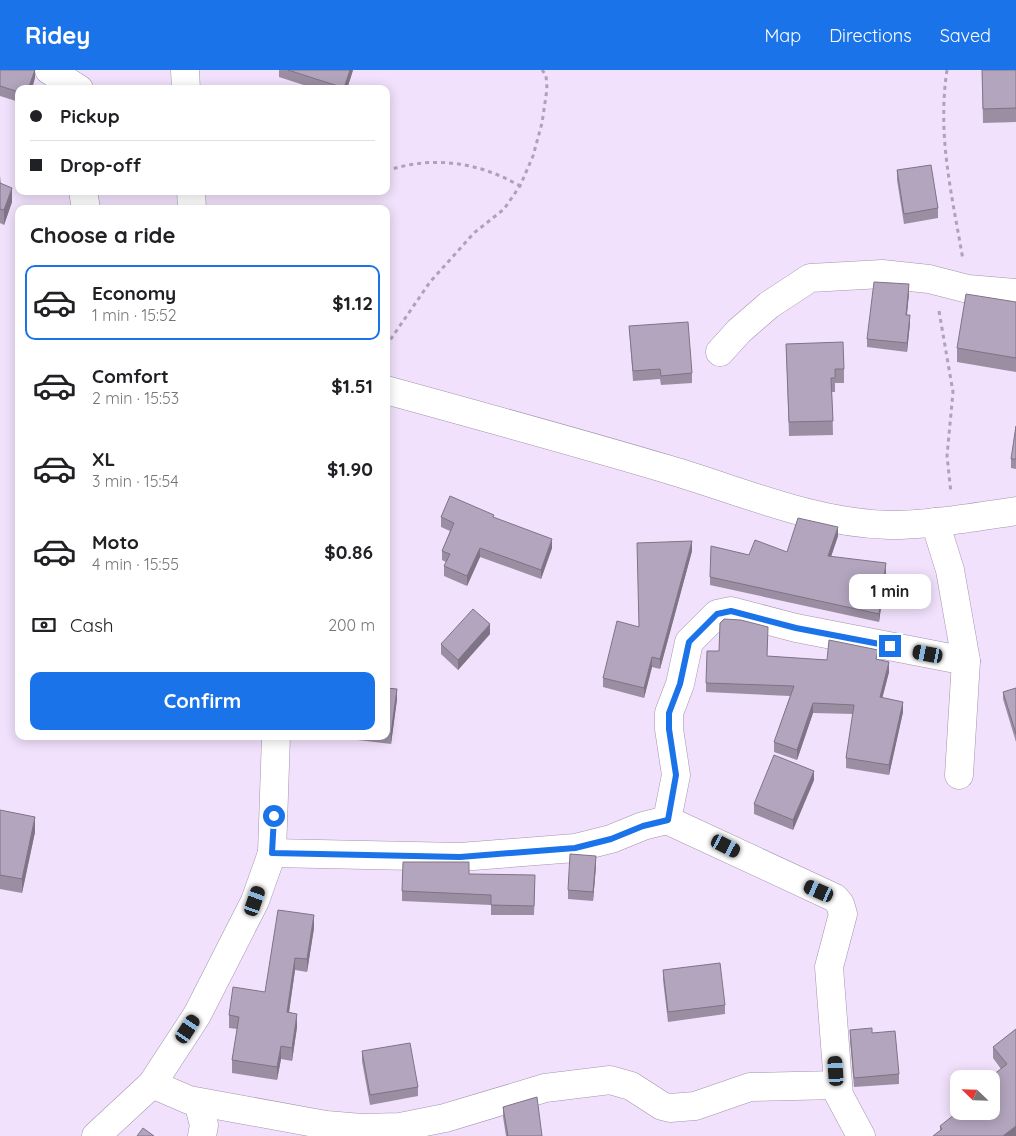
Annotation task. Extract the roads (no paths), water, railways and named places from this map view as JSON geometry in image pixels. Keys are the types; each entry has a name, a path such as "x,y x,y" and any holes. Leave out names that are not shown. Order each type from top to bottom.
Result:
{"street":[{"path":"49,70 72,85"},
{"path":"185,70 186,85"},
{"path":"720,352 769,305 810,278 882,274 929,279 968,289 1016,293"},
{"path":"390,391 670,470 794,509 846,520 887,525 944,521 1016,511"},
{"path":"944,521 950,570 966,661 959,775"},
{"path":"668,820 676,775 669,729 669,713 680,684 689,642 717,614 731,611 796,628 966,661"},
{"path":"96,1136 152,1084 197,1015 255,901 272,853 276,740"},
{"path":"272,853 460,857 575,848 611,839 643,826 668,820 835,898 840,904 843,914 829,967 839,1095 862,1136"},
{"path":"152,1084 198,1102 326,1125 362,1128 400,1127 436,1120 545,1088 610,1080 631,1086 670,1108 694,1106 750,1087 838,1086"},
{"path":"198,1102 204,1125 202,1136"}]}
